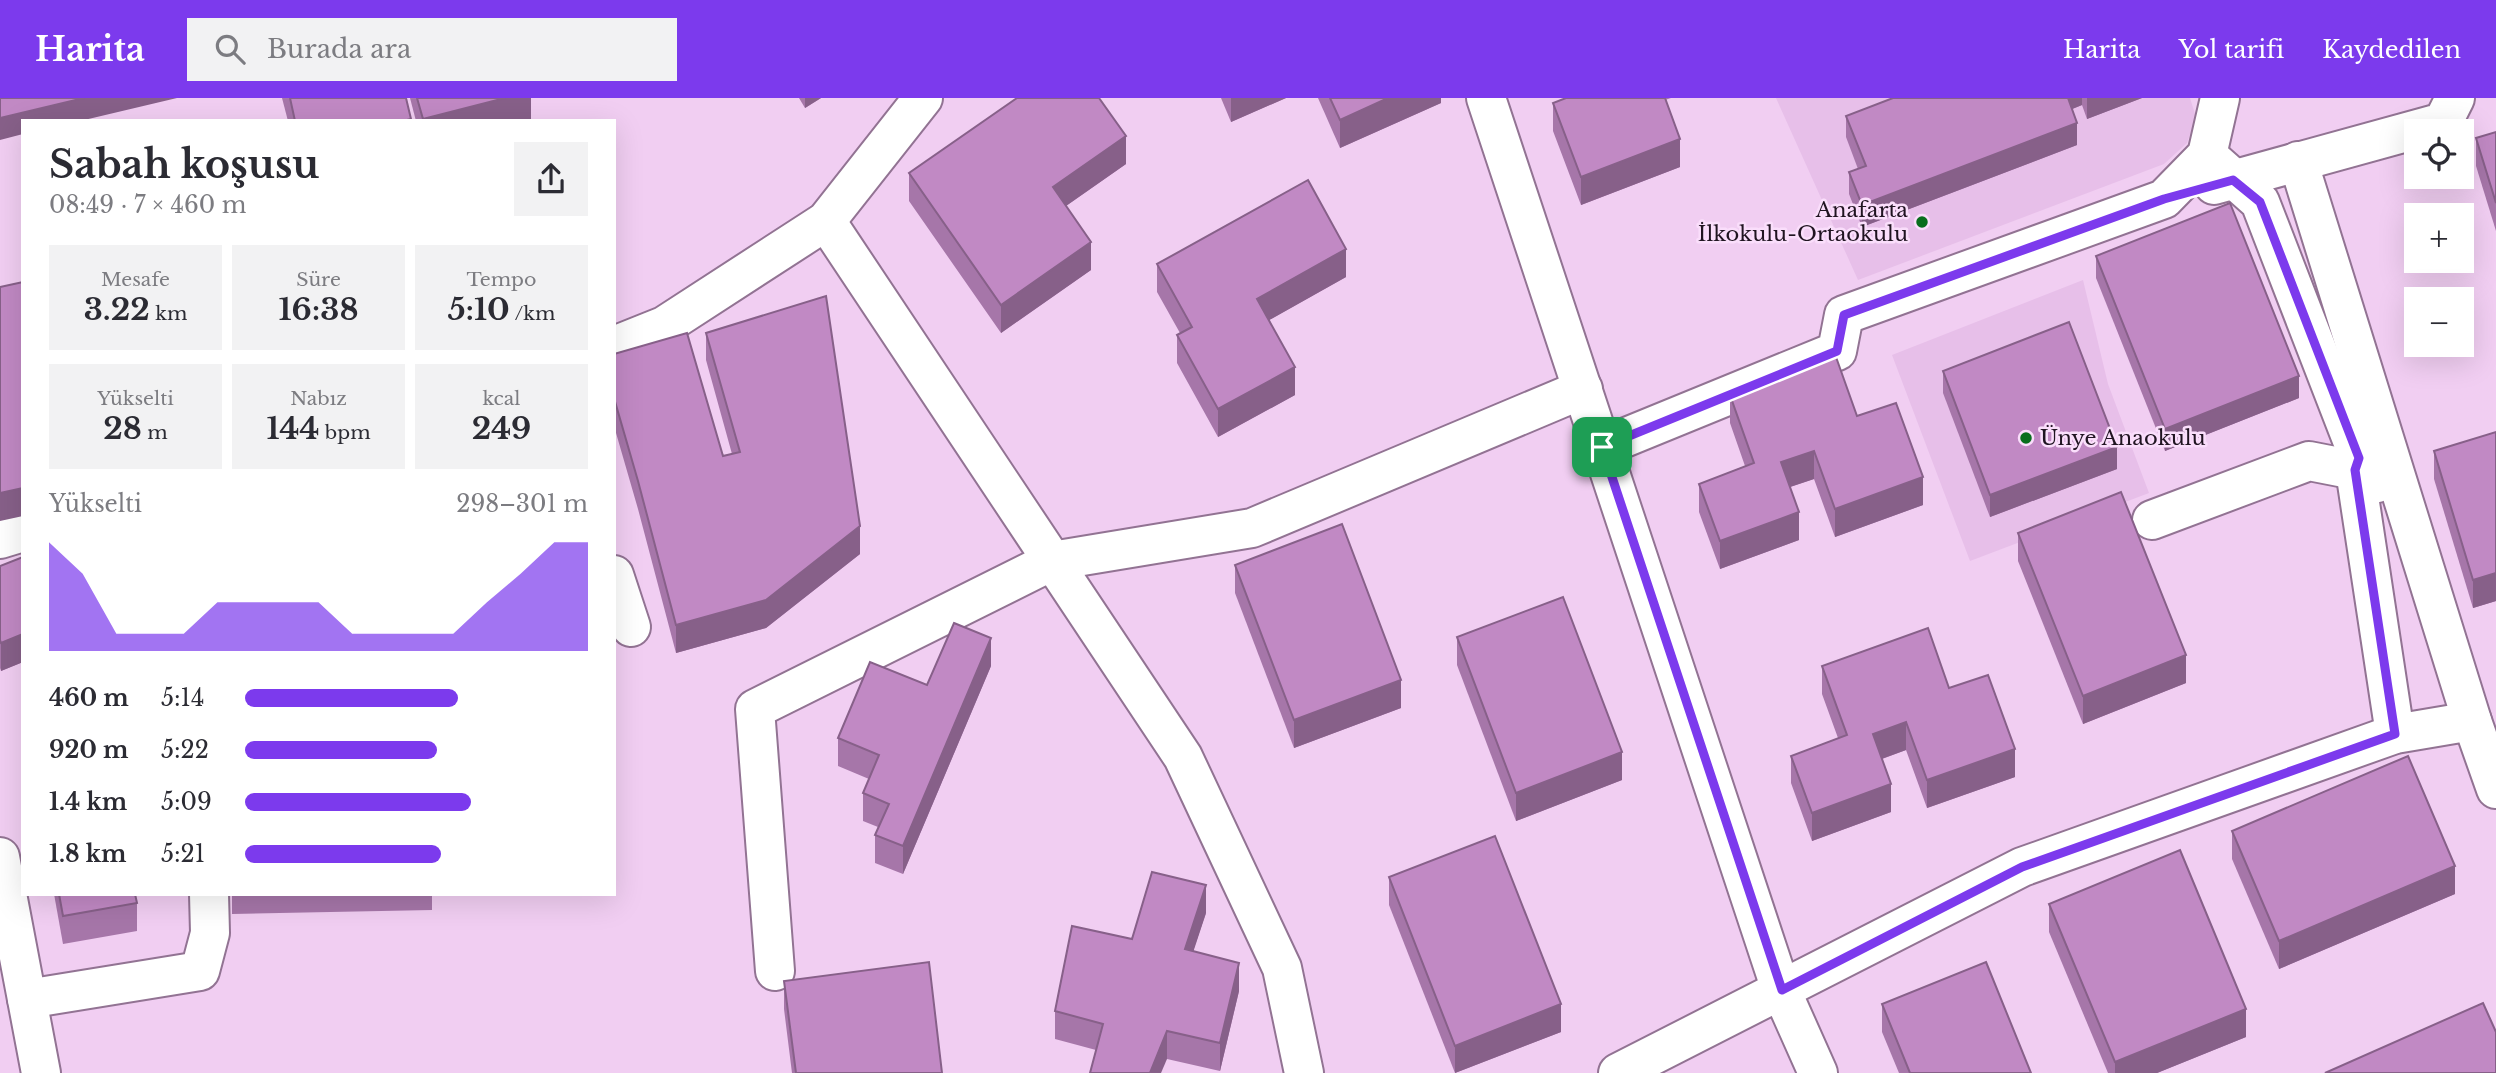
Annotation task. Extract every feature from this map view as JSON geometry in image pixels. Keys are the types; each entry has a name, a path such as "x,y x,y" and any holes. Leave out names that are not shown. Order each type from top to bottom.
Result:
{"street":[{"path":"616,345 664,326 826,221 923,98"},
{"path":"1486,98 1782,990 1818,1073"},
{"path":"2220,98 2220,167 2260,202 2359,458 2355,470 2395,734"},
{"path":"1602,447 1837,351 1844,315 2164,199 2220,167 2298,161 2442,122 2455,98"},
{"path":"2298,161 2472,720 2496,789"},
{"path":"826,221 1183,757 1282,968 1304,1073"},
{"path":"775,971 755,709 1052,561 1252,528 1583,389"},
{"path":"2152,520 2309,461 2355,470 2403,499"},
{"path":"0,539 21,533"},
{"path":"616,581 631,627"},
{"path":"1618,1073 2022,867 2395,734 2472,720"},
{"path":"0,856 41,1073"},
{"path":"27,999 200,971 210,933 209,896"}],"shaded area":[{"name":"Anafarta İlkokulu-Ortaokulu","path":"1776,98 2190,98 2196,117 2187,143 2164,164 1858,280"},
{"name":"Ünye Anaokulu","path":"2083,280 2108,384 2149,493 1970,561 1892,355"}],"building":[{"path":"0,98 84,98 0,118"},
{"path":"290,98 406,98 411,119 295,119"},
{"path":"417,98 505,98 423,119"},
{"path":"1017,98 1099,98 1126,136 1053,187 1091,242 1001,305 909,173"},
{"path":"1330,98 1388,98 1340,120"},
{"path":"1566,98 1665,98 1680,139 1581,177 1553,103"},
{"path":"1893,98 2068,98 2077,123 1862,205 1849,172 1866,166 1846,116"},
{"path":"2496,132 2496,203 2476,138"},
{"path":"1308,180 1346,249 1257,299 1295,367 1218,409 1177,335 1192,327 1157,264"},
{"path":"2230,203 2299,376 2165,429 2096,256"},
{"path":"21,282 21,488 0,493 0,287"},
{"path":"826,296 860,526 766,600 676,625 616,405 616,353 687,333 723,456 740,452 706,333"},
{"path":"2069,322 2117,447 1990,495 1943,371"},
{"path":"1836,357 1857,416 1896,403 1923,477 1835,509 1814,451 1781,462 1799,512 1720,541 1699,484 1754,463 1730,395"},
{"path":"2496,432 2496,573 2473,580 2434,451"},
{"path":"2121,492 2186,655 2083,696 2018,533"},
{"path":"1342,524 1401,680 1294,720 1235,565"},
{"path":"21,558 21,635 1,643 0,640 0,566"},
{"path":"1563,597 1622,752 1516,793 1457,637"},
{"path":"954,623 991,638 903,846 875,835 889,804 863,793 879,755 838,738 870,662 927,685"},
{"path":"1928,628 1949,688 1988,675 2015,749 1927,780 1906,722 1873,734 1891,784 1812,813 1791,756 1847,735 1822,666"},
{"path":"2408,756 2455,866 2279,941 2232,831"},
{"path":"1495,836 1561,1004 1455,1046 1389,877"},
{"path":"2180,850 2246,1009 2115,1062 2049,904"},
{"path":"1152,872 1206,885 1185,949 1239,963 1220,1043 1167,1031 1150,1073 1090,1073 1103,1024 1055,1011 1072,926 1132,939"},
{"path":"59,896 135,896 137,903 63,916"},
{"path":"929,962 942,1073 796,1073 784,981"},
{"path":"1986,962 2031,1073 1910,1073 1882,1004"},
{"path":"2483,1003 2496,1032 2496,1073 2325,1073"}],"place":[{"name":"Anafarta İlkokulu-Ortaokulu","path":"1922,222"},
{"name":"Ünye Anaokulu","path":"2026,438"}],"route":[{"path":"2233,180 2260,202 2359,458 2355,470 2395,734 2022,867 1782,990 1602,447 1837,351 1844,315 2164,199 2233,180"}]}
